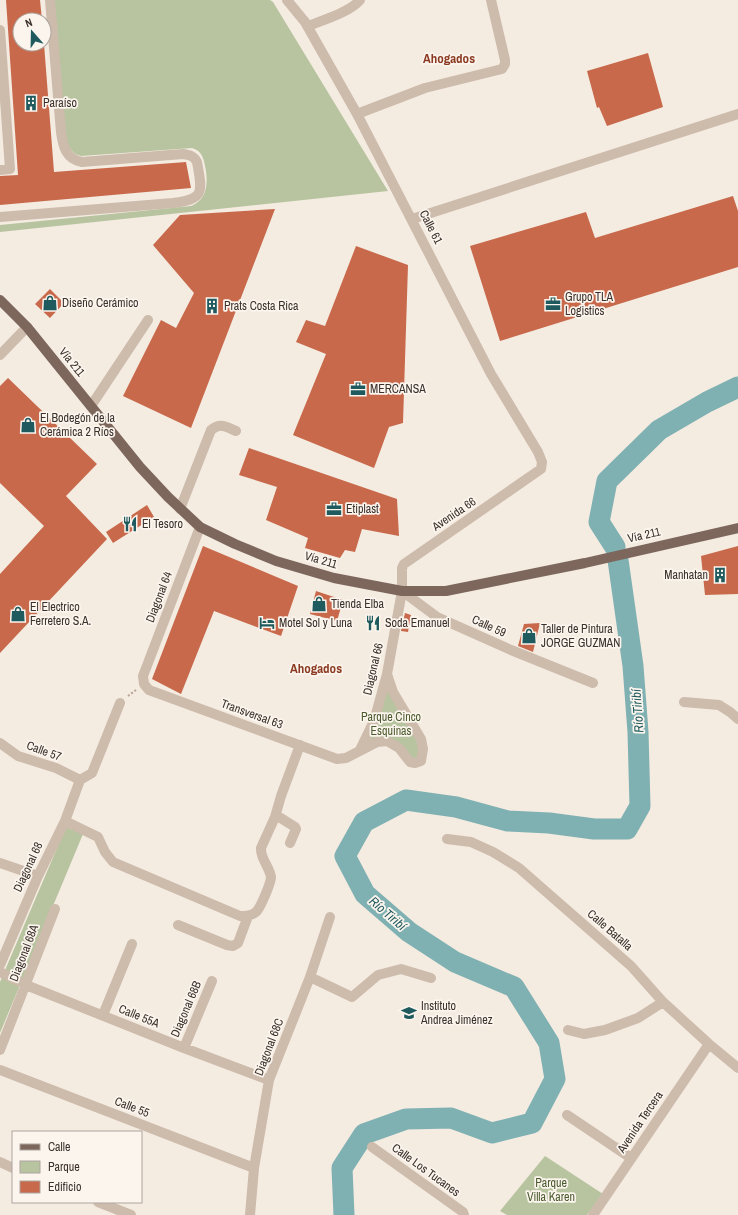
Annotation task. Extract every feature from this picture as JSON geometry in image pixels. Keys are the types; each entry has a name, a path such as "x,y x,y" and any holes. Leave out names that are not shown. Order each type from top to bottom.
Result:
{"main road":[{"name":"Vía 211","path":"0,300 27,327 140,467 180,509 200,527 235,544 276,561 334,578 402,591 446,590 585,563 738,528"}],"street":[{"path":"0,217 173,203 193,199 197,197 200,192 197,162 196,158 192,156 183,154 82,162 74,161 69,156 64,146 61,132 50,0"},
{"name":"Calle 61","path":"287,0 308,26 357,114 491,374 541,458 541,469"},
{"path":"308,26 350,8 360,0"},
{"path":"357,114 432,86 502,69 505,64 491,0"},
{"path":"0,30 4,135 10,169 0,170"},
{"path":"412,220 738,114"},
{"path":"91,406 148,320"},
{"path":"0,355 27,327"},
{"path":"180,509 211,430 217,426 222,426 236,431"},
{"name":"Avenida 66","path":"402,591 402,568 404,564 541,469"},
{"name":"Diagonal 64","path":"143,680 200,527"},
{"name":"Diagonal 66","path":"360,750 374,721 387,674 402,591"},
{"name":"Calle 59","path":"402,591 437,617 511,650 593,683"},
{"name":"Transversal 63","path":"143,680 149,690 336,759 346,758 377,742 387,741 399,748 410,762 415,763 421,761 423,749 421,739 393,692 387,674"},
{"path":"684,702 719,705 738,719"},
{"path":"80,780 92,774 120,703"},
{"name":"Calle 57","path":"0,743 18,756 56,768 80,780"},
{"path":"65,821 98,837 105,852 113,862 230,913 240,916 248,916 256,911 270,883 271,876 260,852 275,817 280,796 300,745"},
{"name":"Diagonal 68","path":"0,965 38,876 65,821 80,780"},
{"path":"275,817 279,817 295,827 296,829 290,843"},
{"name":"Calle Batalla","path":"447,839 471,842 493,852 519,868 631,966 662,1002 738,1068"},
{"path":"0,863 38,876"},
{"name":"Diagonal 68A","path":"0,1050 55,909"},
{"path":"178,925 228,946 233,946 238,944 248,916"},
{"name":"Diagonal 68C","path":"250,1215 254,1168 269,1080 310,977 330,917"},
{"path":"103,1015 132,944"},
{"path":"310,977 352,997 378,975 401,969 431,978"},
{"name":"Calle 55A","path":"0,972 26,985 269,1080"},
{"name":"Diagonal 68B","path":"184,1048 212,981"},
{"path":"568,1030 584,1034 605,1030 638,1018 662,1002"},
{"name":"Avenida Tercera","path":"593,1215 709,1044"},
{"name":"Calle 55","path":"0,1070 254,1168"},
{"path":"567,1115 631,1158"},
{"name":"Calle Los Tucanes","path":"372,1147 463,1212 464,1215"},
{"path":"0,1162 12,1168"},
{"path":"101,1203 131,1215"}],"path":[{"path":"120,703 143,680"}],"green space":[{"path":"54,0 270,0 273,2 388,191 0,232 0,225 191,206 200,200 205,192 207,177 204,160 199,151 196,149 192,148 81,156 75,154 66,141"},
{"name":"Parque Cinco Esquinas","path":"387,687 419,740 421,750 415,761 402,746 370,741"},
{"path":"66,827 83,834 0,1033 0,982"},
{"name":"Parque Villa Karen","path":"545,1156 603,1194 587,1215 507,1215 500,1211"}],"building":[{"name":"Paraíso","path":"6,0 40,0 41,12 12,12 12,52 45,52 54,172 186,162 191,188 0,205 0,176 18,175"},
{"path":"648,53 663,107 607,126 599,107 597,108 587,71"},
{"name":"Grupo TLA Logistics","path":"733,196 738,211 738,267 500,341 470,246 586,212 595,238"},
{"name":"Prats Costa Rica","path":"275,209 191,428 123,396 161,320 176,328 194,293 153,245 180,215"},
{"name":"MERCANSA","path":"356,246 408,265 403,423 389,427 374,468 293,435 326,354 296,342 306,320 325,326"},
{"name":"Diseño Cerámico","path":"50,289 64,303 50,318 35,304"},
{"path":"8,378 97,464 66,496 107,539 0,653 0,574 44,526 0,483 0,386"},
{"name":"Etiplast","path":"249,448 397,499 399,536 362,529 355,552 345,550 340,558 305,548 308,538 266,520 277,487 239,475"},
{"name":"El Tesoro","path":"147,505 154,517 113,543 106,532"},
{"name":"Motel Sol y Luna","path":"203,546 298,586 281,636 214,611 181,694 152,679"},
{"name":"Manhatan","path":"738,546 738,594 705,595 701,556"},
{"path":"316,591 343,600 337,621 310,614"},
{"path":"405,613 411,615 408,632 401,631"},
{"name":"Taller de Pintura JORGE GUZMAN","path":"540,623 533,652 518,646 524,624"}],"waterway":[{"name":"Río Tiribí","path":"615,547 599,522 607,481 659,430 707,402 738,387"},
{"name":"Río Tiribí","path":"344,1215 342,1168 364,1134 406,1119 451,1118 492,1133 532,1123 555,1079 549,1043 514,987 455,962 409,932 365,894 345,856 364,822 406,800 456,807 508,821 549,823 594,829 627,829 640,806 638,732 633,666 618,560"}],"place":[{"name":"Paraíso","path":"31,103"},
{"name":"Diseño Cerámico","path":"50,303"},
{"name":"Grupo TLA Logistics","path":"553,304"},
{"name":"Prats Costa Rica","path":"212,306"},
{"name":"MERCANSA","path":"358,389"},
{"name":"El Bodegón de la Cerámica 2 Ríos","path":"28,425"},
{"name":"Etiplast","path":"334,509"},
{"name":"El Tesoro","path":"130,524"},
{"name":"Manhatan","path":"720,575"},
{"name":"Tienda Elba","path":"319,604"},
{"name":"El Electrico Ferretero S.A.","path":"18,614"},
{"name":"Motel Sol y Luna","path":"267,623"},
{"name":"Soda Emanuel","path":"373,623"},
{"name":"Taller de Pintura JORGE GUZMAN","path":"529,636"},
{"name":"Instituto Andrea Jiménez","path":"409,1013"}],"district":[{"name":"Ahogados","path":"449,58"},
{"name":"Ahogados","path":"316,668"}]}
